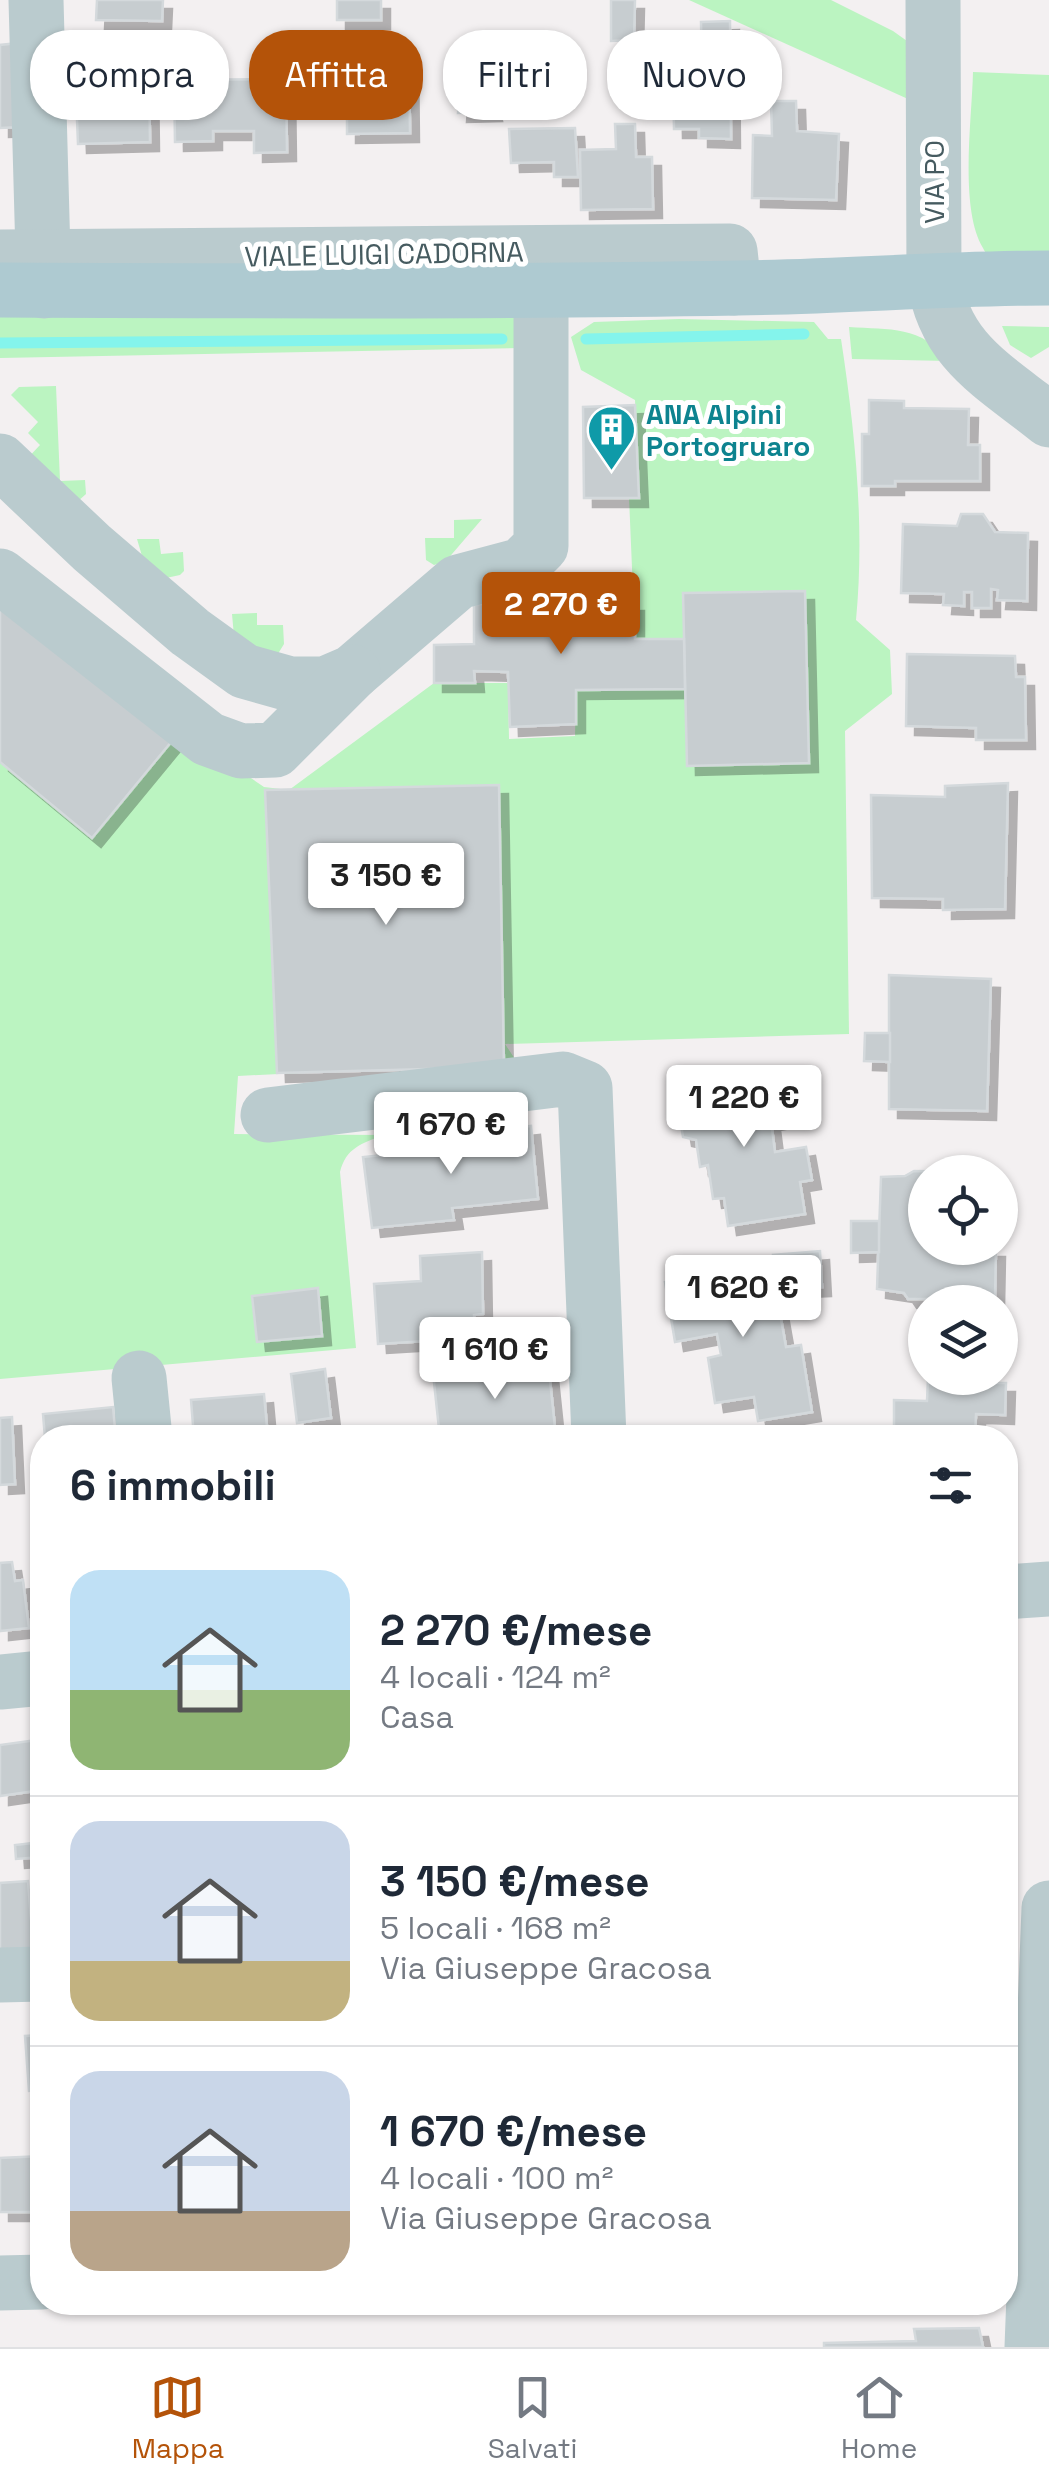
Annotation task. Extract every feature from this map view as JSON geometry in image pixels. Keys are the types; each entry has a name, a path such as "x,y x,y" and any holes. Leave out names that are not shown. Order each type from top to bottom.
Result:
{"main road":[{"name":"VIALE LUIGI CADORNA","path":"22,274 541,288 860,286 936,290 1049,278"},
{"name":"VIALE LUIGI CADORNA","path":"936,290 1049,315"}],"street":[{"path":"22,274 36,0"},
{"name":"VIA PO","path":"921,4 936,290"},
{"name":"VIALE LUIGI CADORNA","path":"22,274 730,251 734,288"},
{"path":"0,576 208,739 241,751 275,750 353,672 458,582 522,565 540,546 541,288"},
{"path":"936,290 954,339 987,372 1049,420"},
{"path":"0,461 92,548 190,632 244,672 290,684 325,684 353,672"},
{"path":"268,1115 563,1078 585,1088 598,1425"},
{"path":"140,1378 144,1425"},
{"path":"1018,1591 1049,1588"},
{"path":"0,1682 30,1679"},
{"path":"1032,2347 1045,2133 1049,1908"},
{"path":"1018,1937 1048,1936"},
{"path":"0,1976 30,1975"},
{"path":"0,2283 30,2282"}],"green space":[{"path":"689,0 831,0 907,41 908,99 782,42 782,30 755,30"},
{"path":"973,72 1049,75 1049,263 999,265 984,251 976,231 969,187"},
{"path":"0,309 521,315 521,348 0,358"},
{"path":"594,322 814,322 828,339 841,339 857,479 856,620 890,650 892,694 845,731 849,1034 505,1044 517,1062 238,1076 234,1134 383,1135 350,1152 340,1172 356,1348 0,1379 0,586 181,730 264,787 289,790 434,683 508,683 509,739 575,736 576,690 685,688 635,639 629,497 639,497 635,400 581,370 571,337"},
{"path":"1002,326 1049,327 1049,347 1031,358 1010,345"},
{"path":"849,327 916,335 949,361 852,359"},
{"path":"56,386 60,481 85,480 86,494 77,502 25,461 40,445 28,433 38,422 11,395 19,387"},
{"path":"482,519 446,561 434,565 426,560 425,538 454,538 454,520"},
{"path":"137,539 159,539 161,554 183,552 184,571 166,578 142,556"},
{"path":"257,613 257,625 283,625 284,644 276,657 234,636 232,614"}],"building":[{"path":"97,0 163,0 162,21 96,20"},
{"path":"337,0 381,0 381,20 337,20"},
{"path":"611,0 635,0 634,30 611,30"},
{"path":"730,21 730,30 701,30 701,22"},
{"path":"19,43 23,127 0,128 0,45"},
{"path":"249,79 249,120 287,120 287,152 254,153 254,131 213,131 213,141 175,142 175,120 229,120 229,80"},
{"path":"782,101 796,101 797,131 839,134 836,200 752,198 753,135 772,136 772,120 782,120"},
{"path":"77,120 150,120 150,142 78,144"},
{"path":"347,120 410,120 410,133 347,134"},
{"path":"674,120 731,120 731,139 699,138 699,129 674,129"},
{"path":"615,124 635,124 636,157 652,157 653,209 581,210 580,150 616,149"},
{"path":"575,128 578,177 554,177 554,162 511,163 509,129"},
{"path":"869,400 904,401 904,408 969,409 968,445 980,445 980,481 895,481 895,486 862,486 862,434 869,434"},
{"name":"ANA Alpini Portogruaro","path":"635,405 639,498 584,498 583,407"},
{"path":"961,514 983,514 995,532 1028,533 1027,601 997,600 998,590 991,589 991,608 972,608 972,592 964,592 964,606 943,605 944,594 901,593 903,524 957,526"},
{"path":"0,586 181,730 92,838 0,762"},
{"path":"805,591 809,763 687,766 683,593"},
{"path":"635,602 635,639 684,639 685,689 576,690 576,724 510,727 508,672 474,671 475,683 434,683 434,645 474,644 474,604 533,604 533,611 571,610 572,603"},
{"path":"907,654 1015,656 1016,677 1025,677 1026,740 976,740 976,728 906,726"},
{"path":"1008,783 1005,909 943,910 943,899 872,898 871,795 945,797 945,786"},
{"path":"499,785 504,1067 277,1073 265,790"},
{"path":"889,975 991,979 987,1111 889,1109"},
{"path":"865,1033 890,1033 890,1062 864,1061"},
{"path":"750,1077 752,1090 776,1086 782,1119 771,1121 775,1152 806,1147 812,1180 800,1182 805,1214 728,1226 724,1198 713,1199 708,1165 700,1167 696,1140 683,1137 675,1089"},
{"path":"531,1126 538,1199 452,1208 454,1220 372,1228 363,1157 449,1148 448,1135"},
{"path":"908,1174 908,1265 996,1265 995,1285 908,1285 908,1299 904,1293 877,1289 881,1177"},
{"path":"851,1221 879,1221 879,1252 851,1253"},
{"path":"820,1251 822,1287 776,1289 773,1255"},
{"path":"482,1252 483,1314 474,1315 475,1338 378,1344 374,1284 421,1281 420,1256"},
{"path":"750,1268 751,1278 773,1274 786,1347 801,1345 812,1412 758,1421 754,1397 715,1403 708,1358 721,1355 717,1334 675,1342 665,1282"},
{"path":"318,1288 322,1336 257,1342 252,1296"},
{"path":"548,1361 555,1425 439,1425 433,1373"},
{"path":"325,1369 331,1418 297,1423 291,1374"},
{"path":"264,1394 267,1425 193,1425 191,1400"},
{"path":"927,1395 1006,1395 1005,1415 976,1414 976,1425 894,1425 894,1400 927,1401"},
{"path":"113,1407 115,1425 44,1425 43,1414"},
{"path":"12,1417 15,1484 0,1485 0,1418"},
{"path":"12,1562 15,1581 23,1580 29,1628 0,1631 0,1563"},
{"path":"30,1741 30,1792 0,1796 0,1745"},
{"path":"30,1843 30,1858 16,1859 15,1845"},
{"path":"28,1881 30,1953 0,1956 0,1883"},
{"path":"25,2036 30,2036 30,2091 29,2091"},
{"path":"30,2157 30,2212 0,2212 0,2158"},
{"path":"979,2328 983,2347 824,2347 824,2343 916,2341 914,2329"}],"waterway":[{"path":"586,339 804,334"},
{"path":"0,343 502,339"}],"place":[{"name":"ANA Alpini Portogruaro","path":"611,472"}]}
